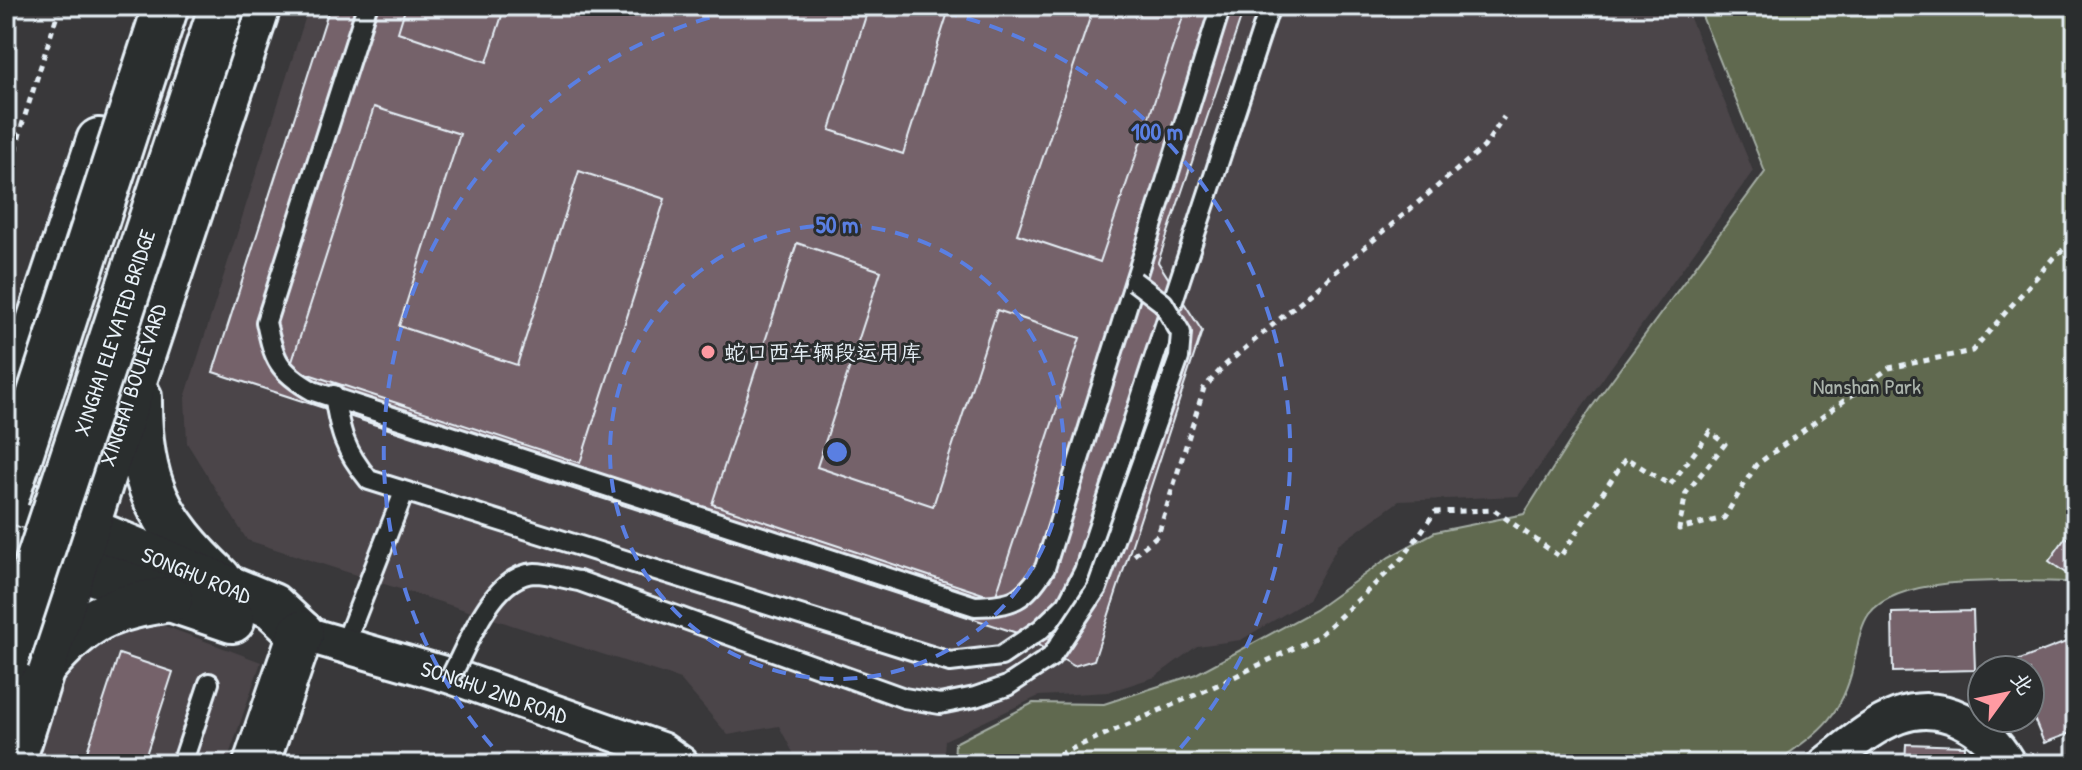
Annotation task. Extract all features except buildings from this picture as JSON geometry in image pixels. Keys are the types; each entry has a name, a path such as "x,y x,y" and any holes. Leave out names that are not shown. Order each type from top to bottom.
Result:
{"street":[{"path":"6,421 145,6"},
{"path":"80,547 6,498 166,6"},
{"name":"XINGHAI ELEVATED BRIDGE","path":"22,666 222,6"},
{"name":"XINGHAI BOULEVARD","path":"12,764 22,666 80,547 258,6"},
{"path":"139,363 141,457 150,490 188,549 234,592"},
{"path":"6,547 80,547"},
{"name":"SONGHU ROAD","path":"80,547 272,606 301,633"},
{"name":"SONGHU ROAD","path":"80,547 170,599 262,630 301,633"},
{"path":"22,666 65,642 88,622 135,604 170,599"},
{"path":"256,764 301,633"},
{"name":"SONGHU 2ND ROAD","path":"301,633 451,676 661,750 681,764"},
{"path":"1828,763 1874,728 1899,716 1923,710 1947,713 1970,724 1991,741 2008,764"}],"lane":[{"path":"367,6 266,322 273,353 289,377 313,391 975,606 1006,605 1031,589 1045,568 1221,6"},
{"path":"334,395 340,434 351,458 369,480 950,662 1001,656 1041,629 1067,604 1084,571 1270,6"},
{"path":"451,676 490,601 509,583 533,573 579,581 904,698 940,704 1007,686 1051,657 1097,588 1179,358 1181,333 1163,303 1134,281"},
{"path":"344,646 404,492"},
{"path":"182,764 209,683"}],"path":[{"path":"13,284 7,186 22,125 60,6"},
{"path":"1091,549 1118,558 1137,554 1158,535 1204,388 1224,366 1484,147 1504,117"},
{"path":"1037,764 1211,688 1319,636 1403,558 1435,512 1494,510 1560,557 1626,458 1670,485 1710,432 1725,444 1686,493 1679,529 1724,518 1756,465 1889,368 1972,351 2054,257 2076,239"}],"shaded area":[{"path":"309,6 1685,6 1753,171 1518,496 1399,501 1338,545 1308,600 1241,640 1197,646 1155,677 1108,692 1039,696 945,740 943,764 799,764 779,726 728,735 680,679 247,540 187,443 185,398"},
{"path":"6,584 111,606 261,662 226,764 6,764"}],"green space":[{"name":"Nanshan Park","path":"1698,6 2076,6 2076,582 1966,582 1908,591 1885,600 1866,620 1848,685 1834,713 1814,734 1774,764 954,764 955,743 1033,703 1104,704 1196,674 1315,610 1389,557 1435,532 1524,514 1591,408 1765,172"}],"place":[{"name":"蛇口西车辆段运用库","path":"708,352"}]}
